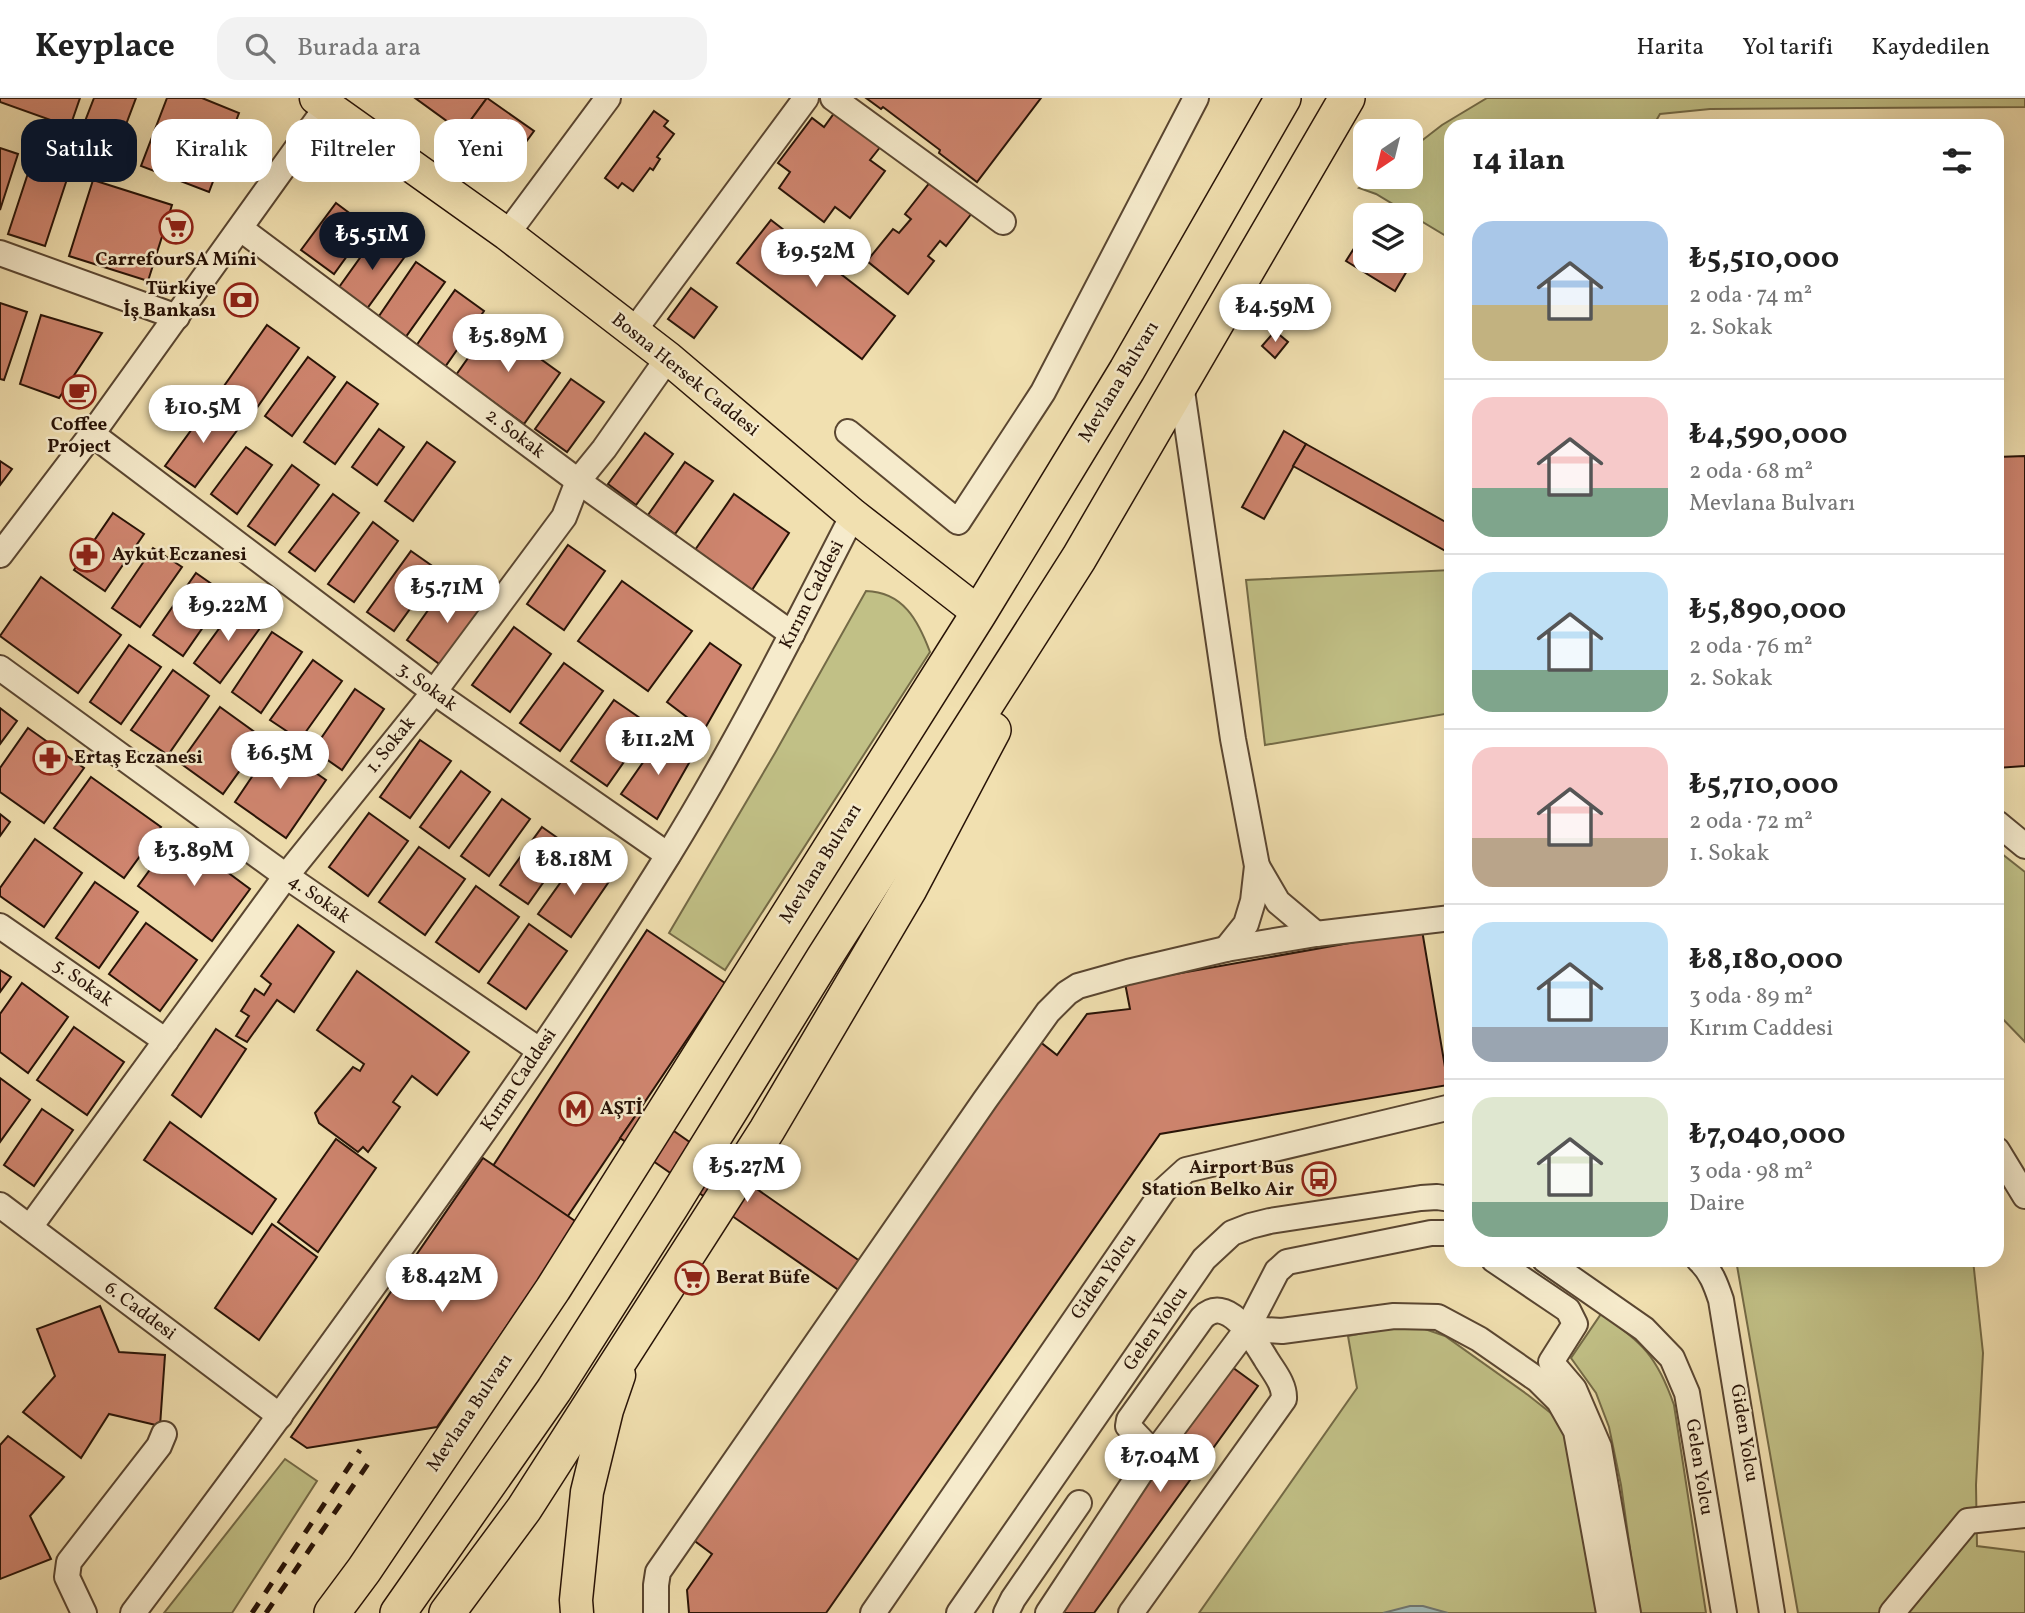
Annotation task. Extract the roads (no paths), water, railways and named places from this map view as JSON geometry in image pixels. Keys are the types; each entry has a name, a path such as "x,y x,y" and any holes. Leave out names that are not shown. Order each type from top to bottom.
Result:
{"highway":[{"name":"Mevlana Bulvarı","path":"332,1613 364,1570 553,1289 979,613 1127,370 1283,98"},
{"path":"398,1613 554,1390 824,958 1079,558 1347,98"},
{"path":"447,1613 524,1509 767,1130 909,889 966,783 1079,558"}],"main road":[{"name":"Bosna Hersek Caddesi","path":"322,101 507,234 668,358 853,515 979,613"},
{"path":"577,1613 587,1492 607,1410 633,1336"}],"street":[{"path":"507,234 608,98"},
{"path":"633,332 806,98"},
{"path":"832,98 1003,222"},
{"path":"848,432 958,522 1043,392 1196,98"},
{"path":"0,555 241,229 322,101"},
{"name":"2. Sokak","path":"241,229 578,481 792,634"},
{"path":"0,253 177,317"},
{"name":"1. Sokak","path":"30,1227 286,876 434,692 564,517 578,481 668,358"},
{"path":"1181,384 1233,739 1257,866 1253,901 1246,924 1226,949"},
{"name":"3. Sokak","path":"92,434 434,692 668,855"},
{"name":"Kırım Caddesi","path":"133,1613 280,1416 470,1152 668,855 792,634 853,515"},
{"name":"4. Sokak","path":"0,668 286,876 539,1050"},
{"path":"2004,828 2025,846"},
{"path":"1257,866 1278,902 1316,934"},
{"path":"656,1613 658,1572 985,1100 1058,1001 1078,986 1226,949 1316,934 1444,919"},
{"name":"5. Sokak","path":"0,926 166,1041"},
{"name":"Giden Yolcu","path":"873,1613 1164,1190 1177,1177 1186,1170 1444,1109"},
{"path":"2004,1162 2025,1196"},
{"name":"Gelen Yolcu","path":"959,1613 1204,1259 1220,1242 1240,1229 1270,1221 1421,1198 1444,1198"},
{"name":"6. Caddesi","path":"0,1205 280,1416"},
{"path":"1048,1613 1147,1462 1247,1329 1277,1271 1287,1262 1432,1233 1444,1233"},
{"path":"1504,1267 1573,1317 1574,1329 1544,1371"},
{"name":"Gelen Yolcu","path":"1555,1267 1644,1329 1672,1358 1687,1393 1724,1613"},
{"name":"Giden Yolcu","path":"1706,1267 1721,1300 1772,1613"},
{"path":"1131,1613 1284,1399 1280,1382 1247,1329 1223,1311 1209,1312 1202,1318 1129,1420 1128,1426 1145,1444 1147,1462"},
{"path":"1247,1329 1282,1331 1394,1316 1438,1317 1544,1371 1574,1390 1599,1447 1628,1613"},
{"path":"1544,1371 1576,1431 1609,1613"},
{"path":"84,1613 67,1577 69,1562 159,1446 164,1434"},
{"path":"1006,1613 1079,1503"},
{"path":"1892,1613 1968,1521 2025,1515"}],"water":[{"path":"1410,1606 1423,1606 1448,1613 1383,1613"}],"railway":[{"path":"252,1613 360,1450"},
{"path":"266,1613 372,1458"}],"place":[{"name":"CarrefourSA Mini","path":"176,227"},
{"name":"Türkiye İş Bankası","path":"241,300"},
{"name":"Coffee Project","path":"79,392"},
{"name":"Aykut Eczanesi","path":"87,555"},
{"name":"Ertaş Eczanesi","path":"50,758"},
{"name":"AŞTİ","path":"576,1109"},
{"name":"Airport Bus Station Belko Air","path":"1319,1179"},
{"name":"Berat Büfe","path":"692,1278"}]}
